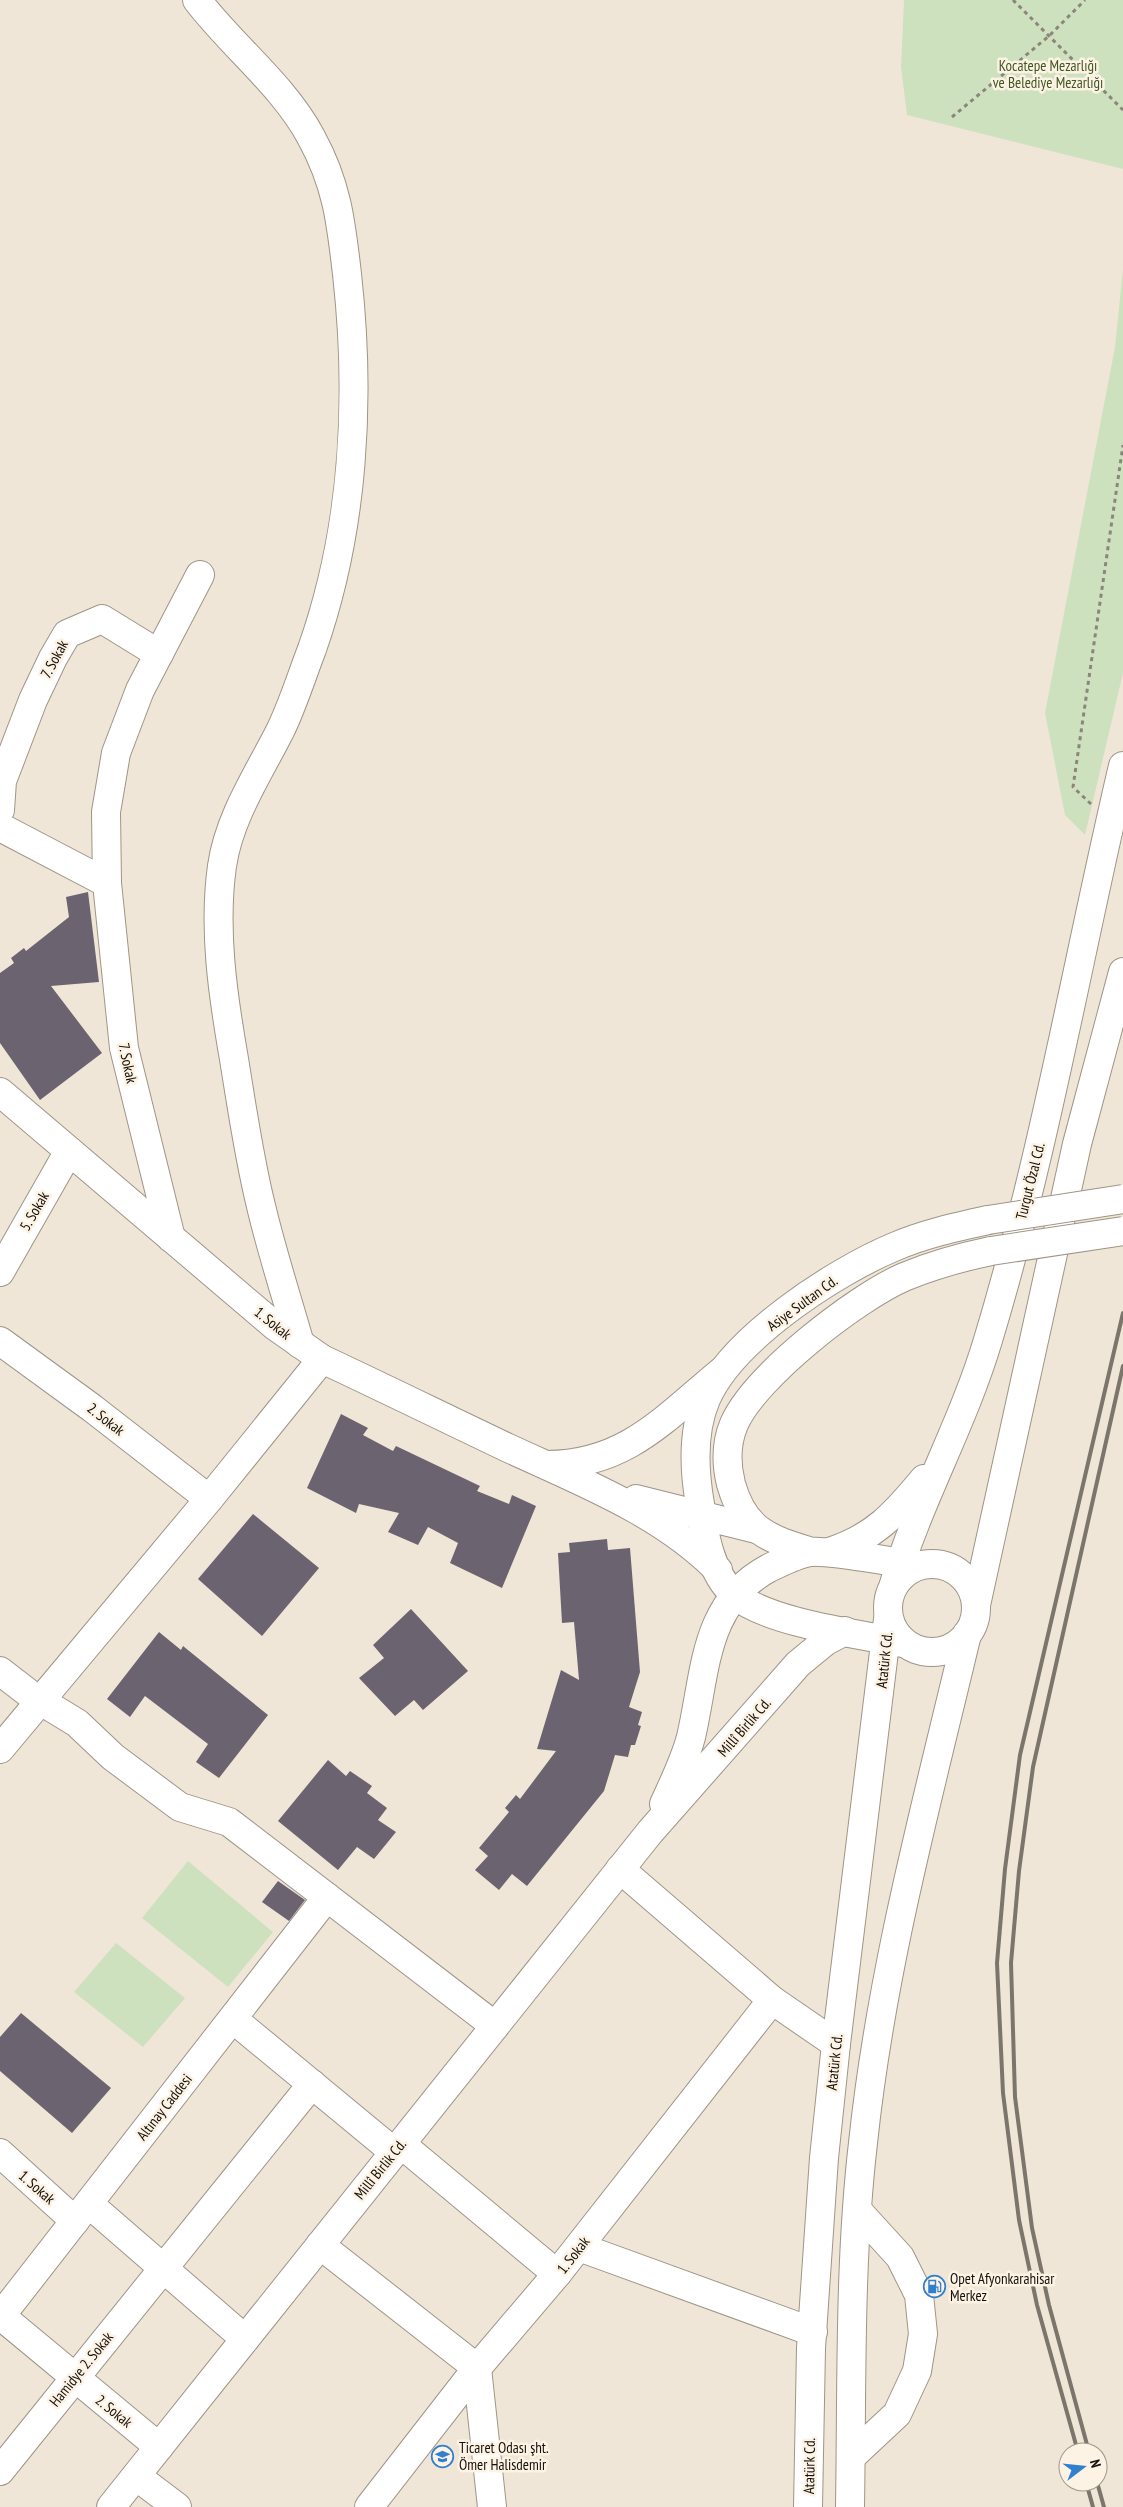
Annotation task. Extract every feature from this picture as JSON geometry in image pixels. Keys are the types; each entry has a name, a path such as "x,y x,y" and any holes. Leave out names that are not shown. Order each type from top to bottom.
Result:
{"street":[{"path":"197,0 218,27 278,92 310,134 328,173 340,210 352,324 355,413 345,510 331,584 313,646 283,724 238,812 222,863 218,918 227,1018 244,1119 261,1206 300,1344"},
{"name":"7. Sokak","path":"171,1238 124,1048 107,883 106,812 116,753 140,690 200,575"},
{"name":"7. Sokak","path":"0,810 2,781 5,772 33,700 67,634 102,619 159,654"},
{"name":"Turgut Özal Cd.","path":"904,1571 942,1457 975,1380 1003,1288 1040,1141 1123,766"},
{"path":"0,826 107,883"},
{"path":"850,2507 858,2211 862,2145 874,2053 911,1872 968,1634 975,1620 976,1605 1077,1144 1123,972"},
{"name":"1. Sokak","path":"0,1092 275,1326 322,1359 591,1486 702,1527 756,1529"},
{"name":"5. Sokak","path":"0,1272 69,1151"},
{"name":"Asiye Sultan Cd.","path":"734,1594 718,1570 702,1527 697,1475 697,1435 706,1400 727,1366 757,1336 803,1299 861,1263 922,1236 988,1220 1123,1199"},
{"path":"976,1605 973,1590 965,1578 953,1569 940,1564 904,1571 787,1544 756,1529 746,1519 734,1493 727,1457 734,1425 754,1393 821,1331 874,1294 903,1278 931,1267 991,1251 1123,1231"},
{"name":"2. Sokak","path":"0,1341 92,1408 210,1500"},
{"path":"0,1748 42,1701 210,1500 322,1359"},
{"path":"544,1465 583,1462 603,1458 622,1448 655,1427 727,1366"},
{"path":"942,1457 887,1522 859,1541 777,1564 758,1574 734,1594 753,1606 779,1616 845,1631 893,1634 916,1650 943,1651 956,1645 968,1634"},
{"path":"702,1527 730,1510 734,1493"},
{"path":"893,1634 887,1604 904,1571"},
{"name":"Millî Birlik Cd.","path":"650,1832 680,1770 690,1738 708,1652 715,1630 734,1594"},
{"name":"Millî Birlik Cd.","path":"111,2507 650,1832 728,1746 798,1664 826,1641 845,1631"},
{"name":"Atatürk Cd.","path":"808,2507 813,2332 824,2158 836,2044 893,1634"},
{"path":"0,1671 77,1723 113,1757 180,1807 229,1822 495,2026"},
{"path":"620,1869 772,2000 836,2044"},
{"name":"Altınay Caddesi","path":"1,2317 327,1897"},
{"name":"1. Sokak","path":"369,2507 477,2368 579,2247 772,2000"},
{"path":"233,2019 312,2084 398,2148 557,2274"},
{"name":"Hamidye 2. Sokak","path":"0,2471 312,2084"},
{"name":"1. Sokak","path":"0,2153 163,2268"},
{"path":"851,2456 897,2414 917,2371 923,2334 919,2296 900,2257 858,2211"},
{"path":"320,2245 477,2368 492,2507"},
{"path":"579,2247 813,2332"},
{"path":"163,2268 245,2339"},
{"name":"2. Sokak","path":"1,2317 159,2447"},
{"path":"136,2476 177,2507"}],"path":[{"path":"1013,0 1123,110"},
{"path":"952,117 1048,36 1085,0"},
{"path":"1110,822 1073,787 1123,445"}],"green space":[{"name":"Kocatepe Mezarlığı ve Belediye Mezarlığı","path":"904,0 1123,0 1123,169 907,115 901,67"},
{"path":"1123,269 1123,673 1085,835 1065,815 1045,713 1115,347"},
{"path":"188,1861 273,1932 228,1987 142,1918"},
{"path":"116,1943 185,1998 143,2047 74,1992"}],"building":[{"path":"88,892 99,982 51,986 102,1053 40,1100 0,1043 0,973 14,963 11,958 24,948 26,951 69,917 66,897"},
{"path":"341,1414 368,1428 363,1435 393,1451 396,1446 480,1486 477,1491 509,1504 512,1495 536,1506 502,1588 450,1563 458,1543 428,1527 418,1545 388,1532 399,1513 359,1504 356,1513 307,1488"},
{"path":"253,1514 319,1568 262,1636 198,1579"},
{"path":"607,1539 608,1550 630,1548 640,1672 629,1707 642,1712 638,1725 641,1726 635,1745 631,1745 628,1757 615,1755 604,1791 527,1886 512,1874 499,1890 475,1870 488,1856 479,1848 509,1812 505,1808 516,1795 520,1799 556,1751 537,1749 561,1670 579,1680 574,1622 562,1623 558,1553 570,1552 569,1543"},
{"path":"411,1609 468,1671 423,1710 414,1700 395,1716 359,1678 384,1658 373,1645"},
{"path":"159,1632 181,1650 183,1646 268,1715 219,1778 196,1762 208,1744 145,1696 130,1717 107,1699"},
{"path":"328,1760 346,1776 350,1771 372,1786 367,1793 387,1808 378,1820 396,1832 374,1859 357,1847 338,1870 278,1821"},
{"path":"278,1881 305,1900 289,1921 262,1902"},
{"path":"21,2013 111,2088 72,2133 0,2071 0,2037"}],"railway":[{"path":"1075,2442 1037,2305 1019,2220 1003,2093 997,1963 1005,1869 1020,1755 1123,1313"},
{"path":"1086,2442 1049,2305 1032,2228 1015,2097 1011,1963 1019,1871 1033,1767 1123,1366"},
{"path":"1089,2492 1093,2507"},
{"path":"1100,2492 1104,2507"}],"place":[{"name":"Opet Afyonkarahisar Merkez","path":"934,2287"},
{"name":"Ticaret Odası şht. Ömer Halisdemir","path":"443,2456"}]}
